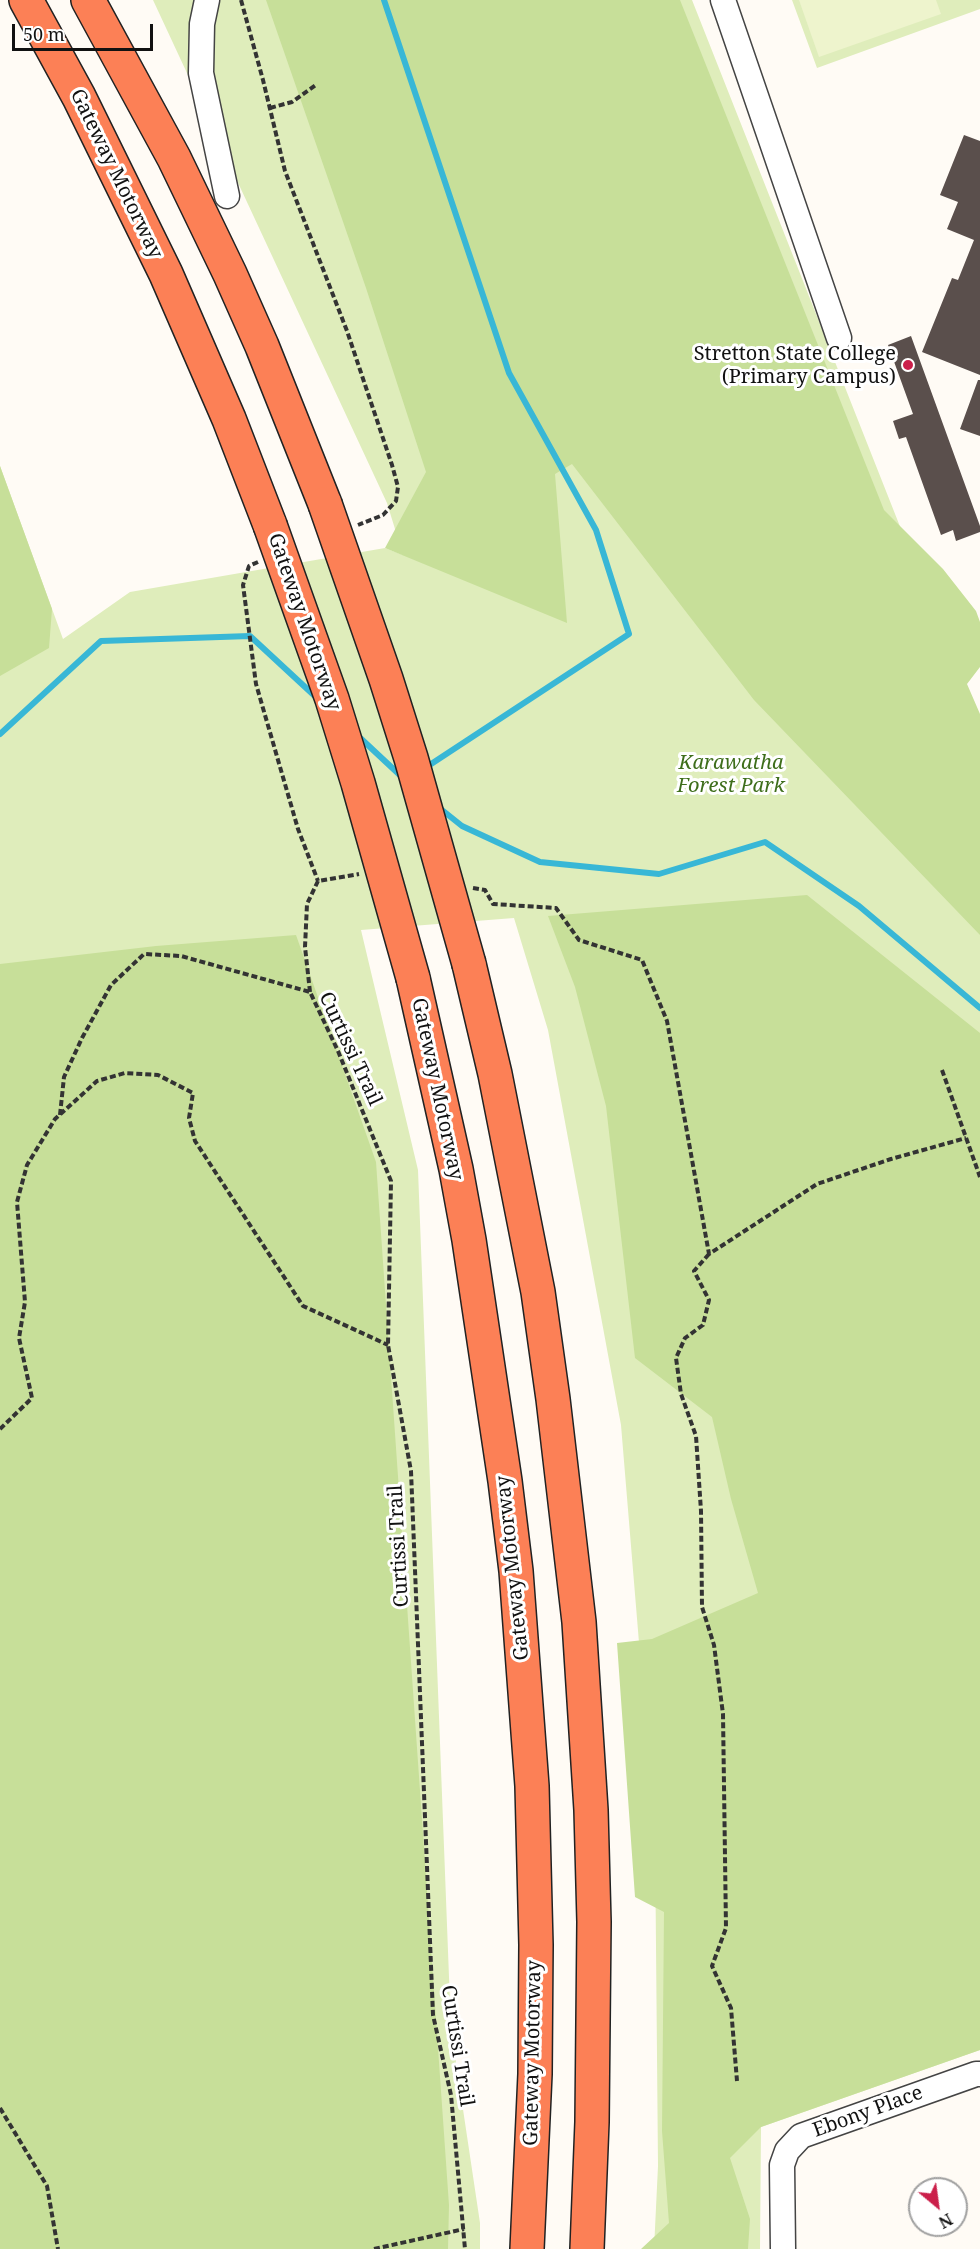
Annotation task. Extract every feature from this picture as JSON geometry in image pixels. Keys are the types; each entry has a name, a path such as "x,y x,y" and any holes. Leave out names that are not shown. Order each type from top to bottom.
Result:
{"highway":[{"path":"88,0 174,158 230,274 262,346 325,504 383,669 411,758 469,964 495,1074 538,1292 579,1622 591,1810 594,1922 592,2122 587,2249"},
{"name":"Gateway Motorway","path":"31,8 84,107 166,274 229,419 305,618 339,720 413,978 456,1169 506,1481 516,1571 532,1786 536,1945 535,2074 526,2249"}],"street":[{"path":"207,0 202,24 201,73 227,196"},
{"path":"723,0 839,338"},
{"name":"Ebony Place","path":"783,2249 782,2165 787,2151 801,2136 980,2074"}],"path":[{"path":"241,0 285,171 346,331 392,465"},
{"path":"270,108 292,102 316,84"},
{"path":"310,992 305,946 307,904 318,881 362,873"},
{"path":"463,886 486,890 493,904 555,908 579,940 642,960 667,1021 709,1254"},
{"name":"Curtissi Trail","path":"60,1115 64,1077 81,1038 111,985 144,954 181,956 310,992 338,1051 391,1181 388,1345 411,1472 433,2015 451,2095 465,2249"},
{"path":"942,1070 980,1177"},
{"path":"0,1429 32,1398 19,1338 26,1302 17,1202 27,1165 55,1119 97,1081 125,1073 158,1076 193,1092 189,1119 195,1141 303,1306 388,1345"},
{"path":"737,2081 731,2008 712,1966 726,1928 723,1714 714,1645 702,1607 701,1511 696,1436 681,1394 676,1358 685,1338 703,1325 709,1300 694,1271 709,1254 817,1184 891,1159 966,1138"},
{"path":"0,2108 47,2186 58,2249"},
{"path":"374,2249 464,2229"}],"green space":[{"name":"Karawatha Forest Park","path":"153,0 692,0 980,729 980,2050 761,2127 760,2249 654,2249 658,2166 655,1836 621,1425 548,1030 514,918 361,930 418,1170 451,2029 480,2223 480,2249 0,2249 0,466 63,639 130,592 385,548 403,555 387,503"},
{"path":"266,0 680,0 884,510 943,569 976,611 980,622 980,667 967,684 980,714 980,935 754,700 572,464 555,474 567,623 385,548 426,472 366,288"},
{"path":"792,0 980,0 980,9 817,68"},
{"path":"799,0 936,0 941,14 819,57"},
{"path":"0,466 52,609 49,648 0,676"},
{"path":"807,895 980,1033 980,2050 761,2127 730,2158 750,2219 748,2249 641,2249 669,2223 662,2131 664,1912 635,1897 617,1643 652,1639 758,1593 731,1499 712,1417 635,1358 606,1106 575,987 548,916"},
{"path":"296,935 376,1162 449,2205 448,2249 0,2249 0,964 156,946"}],"building":[{"path":"964,135 980,141 980,375 922,352 952,278 958,280 974,240 947,229 958,202 940,195"},
{"path":"911,336 980,526 980,532 956,541 953,530 941,535 906,437 899,439 893,421 913,414 888,345"},
{"path":"978,380 980,380 980,436 960,429"}],"waterway":[{"path":"384,0 509,373 596,530 629,634 425,768"},
{"path":"0,734 101,641 250,636 318,699"},
{"path":"356,734 403,778"},
{"path":"437,806 462,826 540,862 659,874 765,842 859,906 980,1008"}],"place":[{"name":"Stretton State College (Primary Campus)","path":"908,365"}]}
